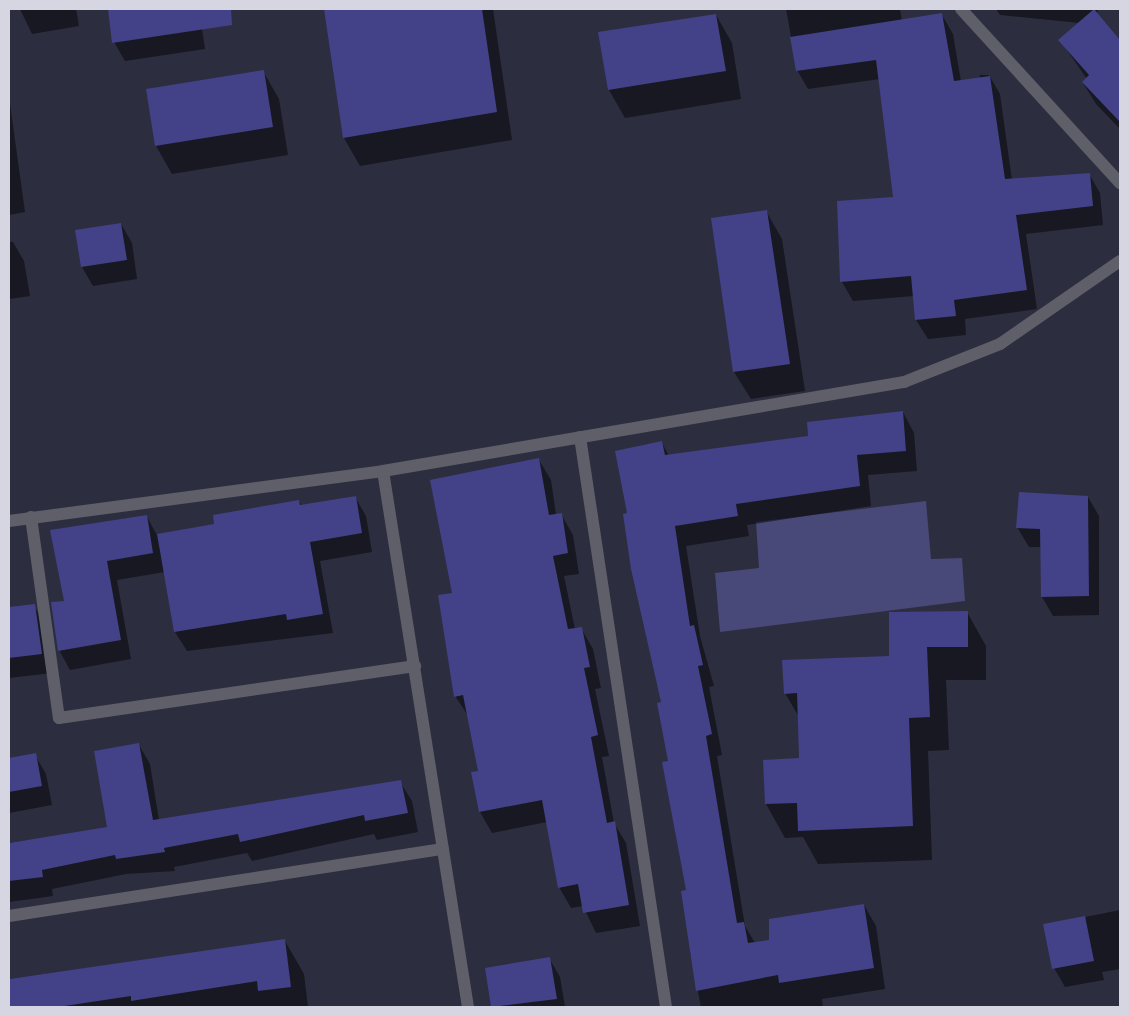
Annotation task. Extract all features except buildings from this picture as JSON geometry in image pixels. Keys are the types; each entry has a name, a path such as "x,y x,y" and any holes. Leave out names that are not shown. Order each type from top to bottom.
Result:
{"street":[{"path":"961,9 1120,183"},
{"path":"9,521 383,471 904,382 1000,344 1120,261"},
{"path":"580,437 666,1007"},
{"path":"383,471 468,1007"},
{"path":"31,518 59,718 415,666"},
{"path":"9,916 444,849"}],"shaded area":[{"path":"926,501 931,559 962,558 965,601 720,632 715,573 759,568 756,522"}]}
